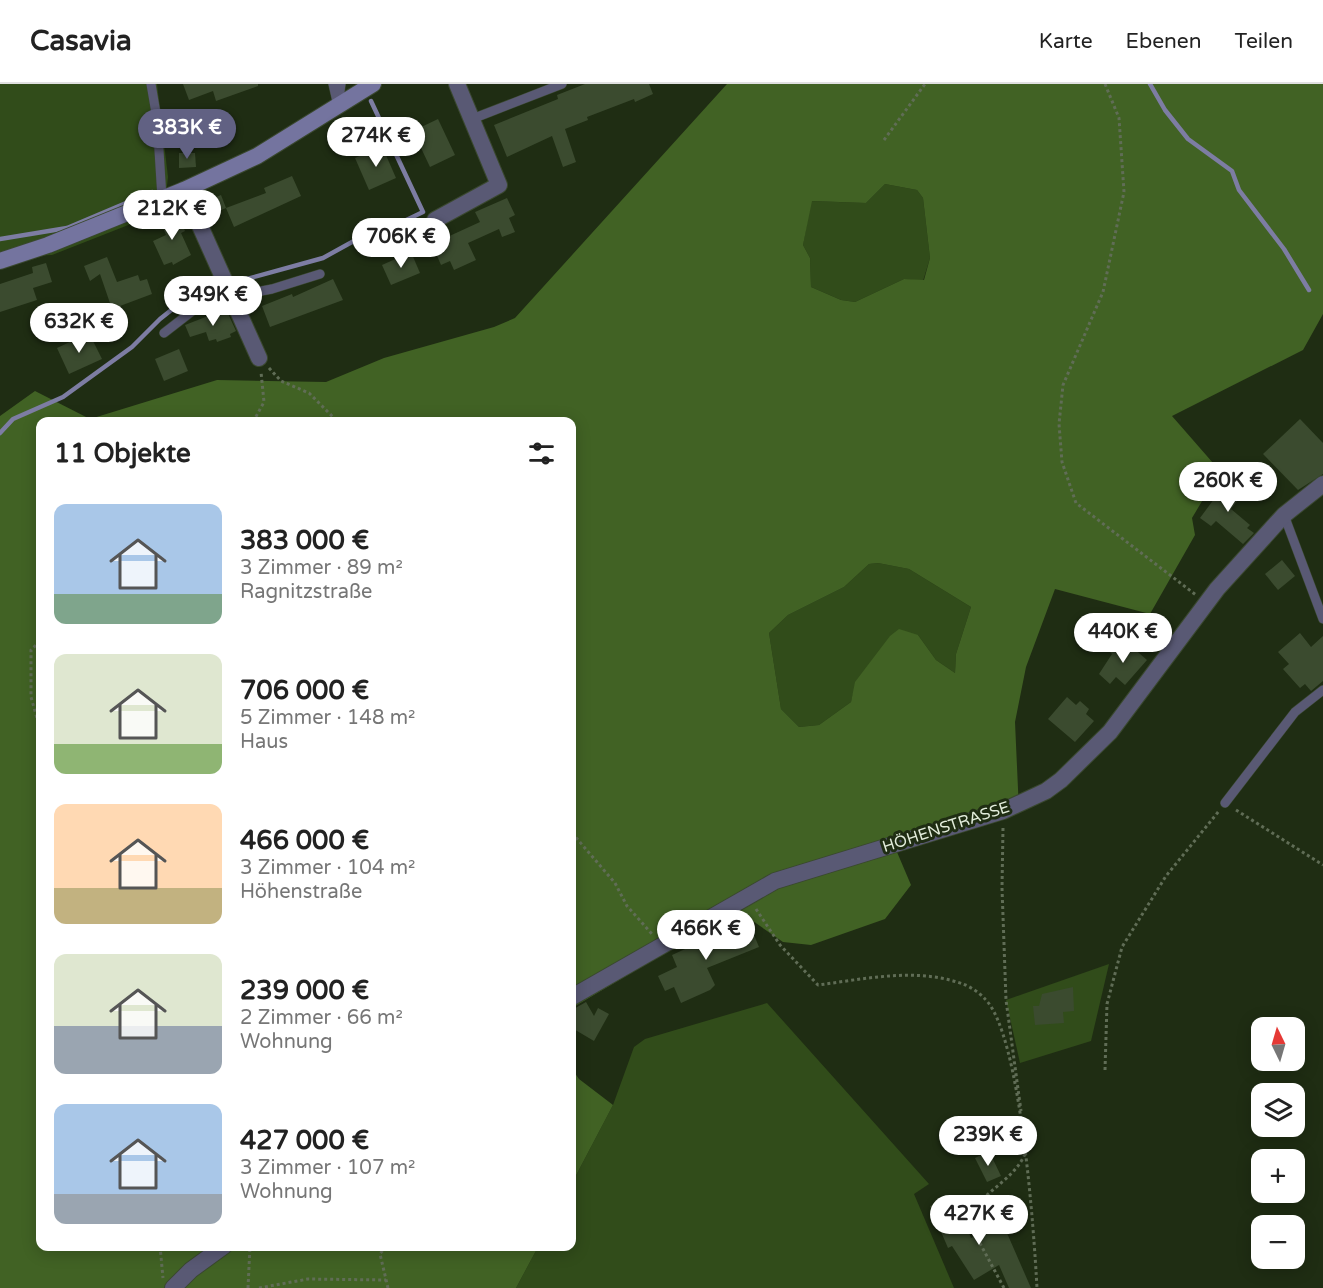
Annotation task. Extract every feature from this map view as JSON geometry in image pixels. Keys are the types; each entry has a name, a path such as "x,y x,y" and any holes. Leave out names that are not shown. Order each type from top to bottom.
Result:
{"main road":[{"path":"0,261 48,245 184,190 257,156 338,106 354,90 373,84"}],"street":[{"path":"435,220 500,185 457,84"},
{"path":"184,190 259,358"},
{"name":"HÖHENSTRASSE","path":"576,996 661,944 775,881 1003,811 1061,780 1110,732 1207,603 1284,515 1323,484"},
{"path":"173,1288 191,1270 217,1251"}],"lane":[{"path":"151,84 157,119 162,198"},
{"path":"333,84 338,106"},
{"path":"338,106 341,84"},
{"path":"472,119 562,84"},
{"path":"164,333 204,302 232,298 320,274"},
{"path":"1284,515 1323,619"},
{"path":"1226,803 1295,712 1323,690"}],"path":[{"path":"885,140 925,84"},
{"path":"1105,84 1119,118 1124,192 1103,292 1063,385 1059,424 1062,462 1076,503 1207,603"},
{"path":"256,417 264,402 259,358"},
{"path":"259,358 281,381 309,393 333,417"},
{"path":"36,645 31,650 31,662 32,697 36,713"},
{"path":"1105,1070 1107,1004 1122,947 1166,876 1226,803 1323,865"},
{"path":"1003,811 1002,888 1006,1000 1017,1065 1022,1128"},
{"path":"576,838 615,883 627,906 661,944"},
{"path":"747,895 780,945 818,985 909,974 964,984 987,999 1004,1036 1022,1128 1034,1220 1037,1288"},
{"path":"1004,1288 968,1221 973,1208 998,1188 1020,1165 1026,1152"},
{"path":"160,1251 164,1288"},
{"path":"248,1288 250,1251"},
{"path":"382,1251 380,1254 388,1288"},
{"path":"259,1288 308,1279 386,1280"}],"green space":[{"path":"0,84 157,84 168,177 164,211 52,255 0,257"},
{"path":"727,84 1323,84 1323,314 1303,350 1172,416 1220,471 1192,518 1195,535 1150,614 1055,589 1026,667 1015,722 1019,811 894,845 911,885 885,919 811,945 783,942 737,910 576,1006 576,417 97,417 217,380 326,382 384,358 494,327 515,318","holes":["885,184 917,190 923,198 930,258 924,280 904,279 855,302 841,300 811,287 810,258 803,245 812,201 866,203","878,563 909,569 971,607 956,654 955,673 936,660 918,635 899,629 890,636 855,682 851,702 819,725 799,727 781,709 769,633 788,615 844,587 869,564"]},
{"path":"885,184 917,190 923,198 930,258 923,281 904,279 855,302 841,300 811,287 810,258 803,245 811,201 866,203"},
{"path":"35,391 86,417 36,417 36,1251 536,1251 516,1288 0,1288 0,416"},
{"path":"878,563 909,569 971,607 956,654 955,673 936,660 918,635 885,654 867,668 855,688 851,702 819,725 799,727 781,709 769,633 788,615 844,587 869,564"},
{"path":"1109,964 1091,1041 1020,1063 1006,1000"},
{"path":"767,1003 929,1184 914,1194 954,1288 516,1288 536,1251 576,1251 576,1175 613,1105 634,1047 645,1039"},
{"path":"576,1075 613,1105 576,1175"}],"building":[{"path":"183,84 258,84 258,86 216,101 213,91 189,100"},
{"path":"585,84 649,84 653,94 587,117 588,120 565,129 576,162 563,167 552,136 507,157 494,125 558,99 557,95"},
{"path":"438,119 455,155 430,167 413,131"},
{"path":"382,146 396,178 369,190 355,158"},
{"path":"179,153 195,153 196,167 179,168"},
{"path":"292,176 301,196 234,227 226,208 266,193 264,188"},
{"path":"221,195 226,208 207,216 202,203"},
{"path":"507,198 515,215 509,218 515,232 502,237 499,229 468,243 476,260 454,270 450,261 441,265 432,244 480,222 475,212"},
{"path":"177,213 185,231 181,233 191,255 173,265 172,262 164,265 153,241 166,235 160,221"},
{"path":"411,252 420,273 391,285 382,265"},
{"path":"107,257 117,282 138,275 140,281 147,279 152,294 112,309 100,274 90,281 84,266"},
{"path":"46,263 52,282 33,288 37,300 0,312 0,284 33,273 32,267"},
{"path":"333,279 343,300 270,327 262,306 292,294 293,297"},
{"path":"226,309 236,331 230,334 231,337 217,342 216,339 209,341 206,332 190,337 185,325"},
{"path":"89,333 102,359 69,374 57,348"},
{"path":"179,349 188,371 164,381 155,359"},
{"path":"1300,419 1323,443 1323,474 1298,490 1263,454"},
{"path":"1228,480 1244,492 1231,509 1250,525 1247,528 1254,533 1243,544 1216,521 1211,526 1200,518"},
{"path":"1282,560 1295,576 1278,590 1265,574"},
{"path":"1300,633 1311,647 1323,636 1323,681 1311,691 1305,684 1300,688 1283,669 1289,664 1278,652"},
{"path":"1124,640 1147,660 1125,685 1116,677 1110,684 1099,674 1112,654 1110,652 1120,641 1122,643"},
{"path":"1067,697 1076,705 1080,701 1089,709 1086,714 1094,721 1075,742 1048,719"},
{"path":"749,923 759,947 707,968 715,985 710,990 681,1003 674,987 665,991 658,976 677,967 672,955 696,944 695,941 708,934 710,938"},
{"path":"1073,987 1074,1011 1063,1012 1064,1023 1035,1025 1033,1006 1039,1006 1042,994"},
{"path":"586,1002 594,1016 598,1008 609,1014 594,1041 576,1030 576,1008"},
{"path":"989,1151 1001,1176 987,1182 975,1158"},
{"path":"954,1196 971,1238 1003,1224 1031,1288 1009,1288 999,1265 974,1280 952,1246 948,1248 930,1206"}],"waterway":[{"path":"1150,84 1165,110 1188,139 1232,171 1239,190 1284,249 1309,290"},
{"path":"236,282 323,258 352,242 375,235 423,212 371,101"},
{"path":"0,239 67,228 152,192"},
{"path":"0,433 13,419 63,397 132,347 160,319 184,300 215,284"}]}
